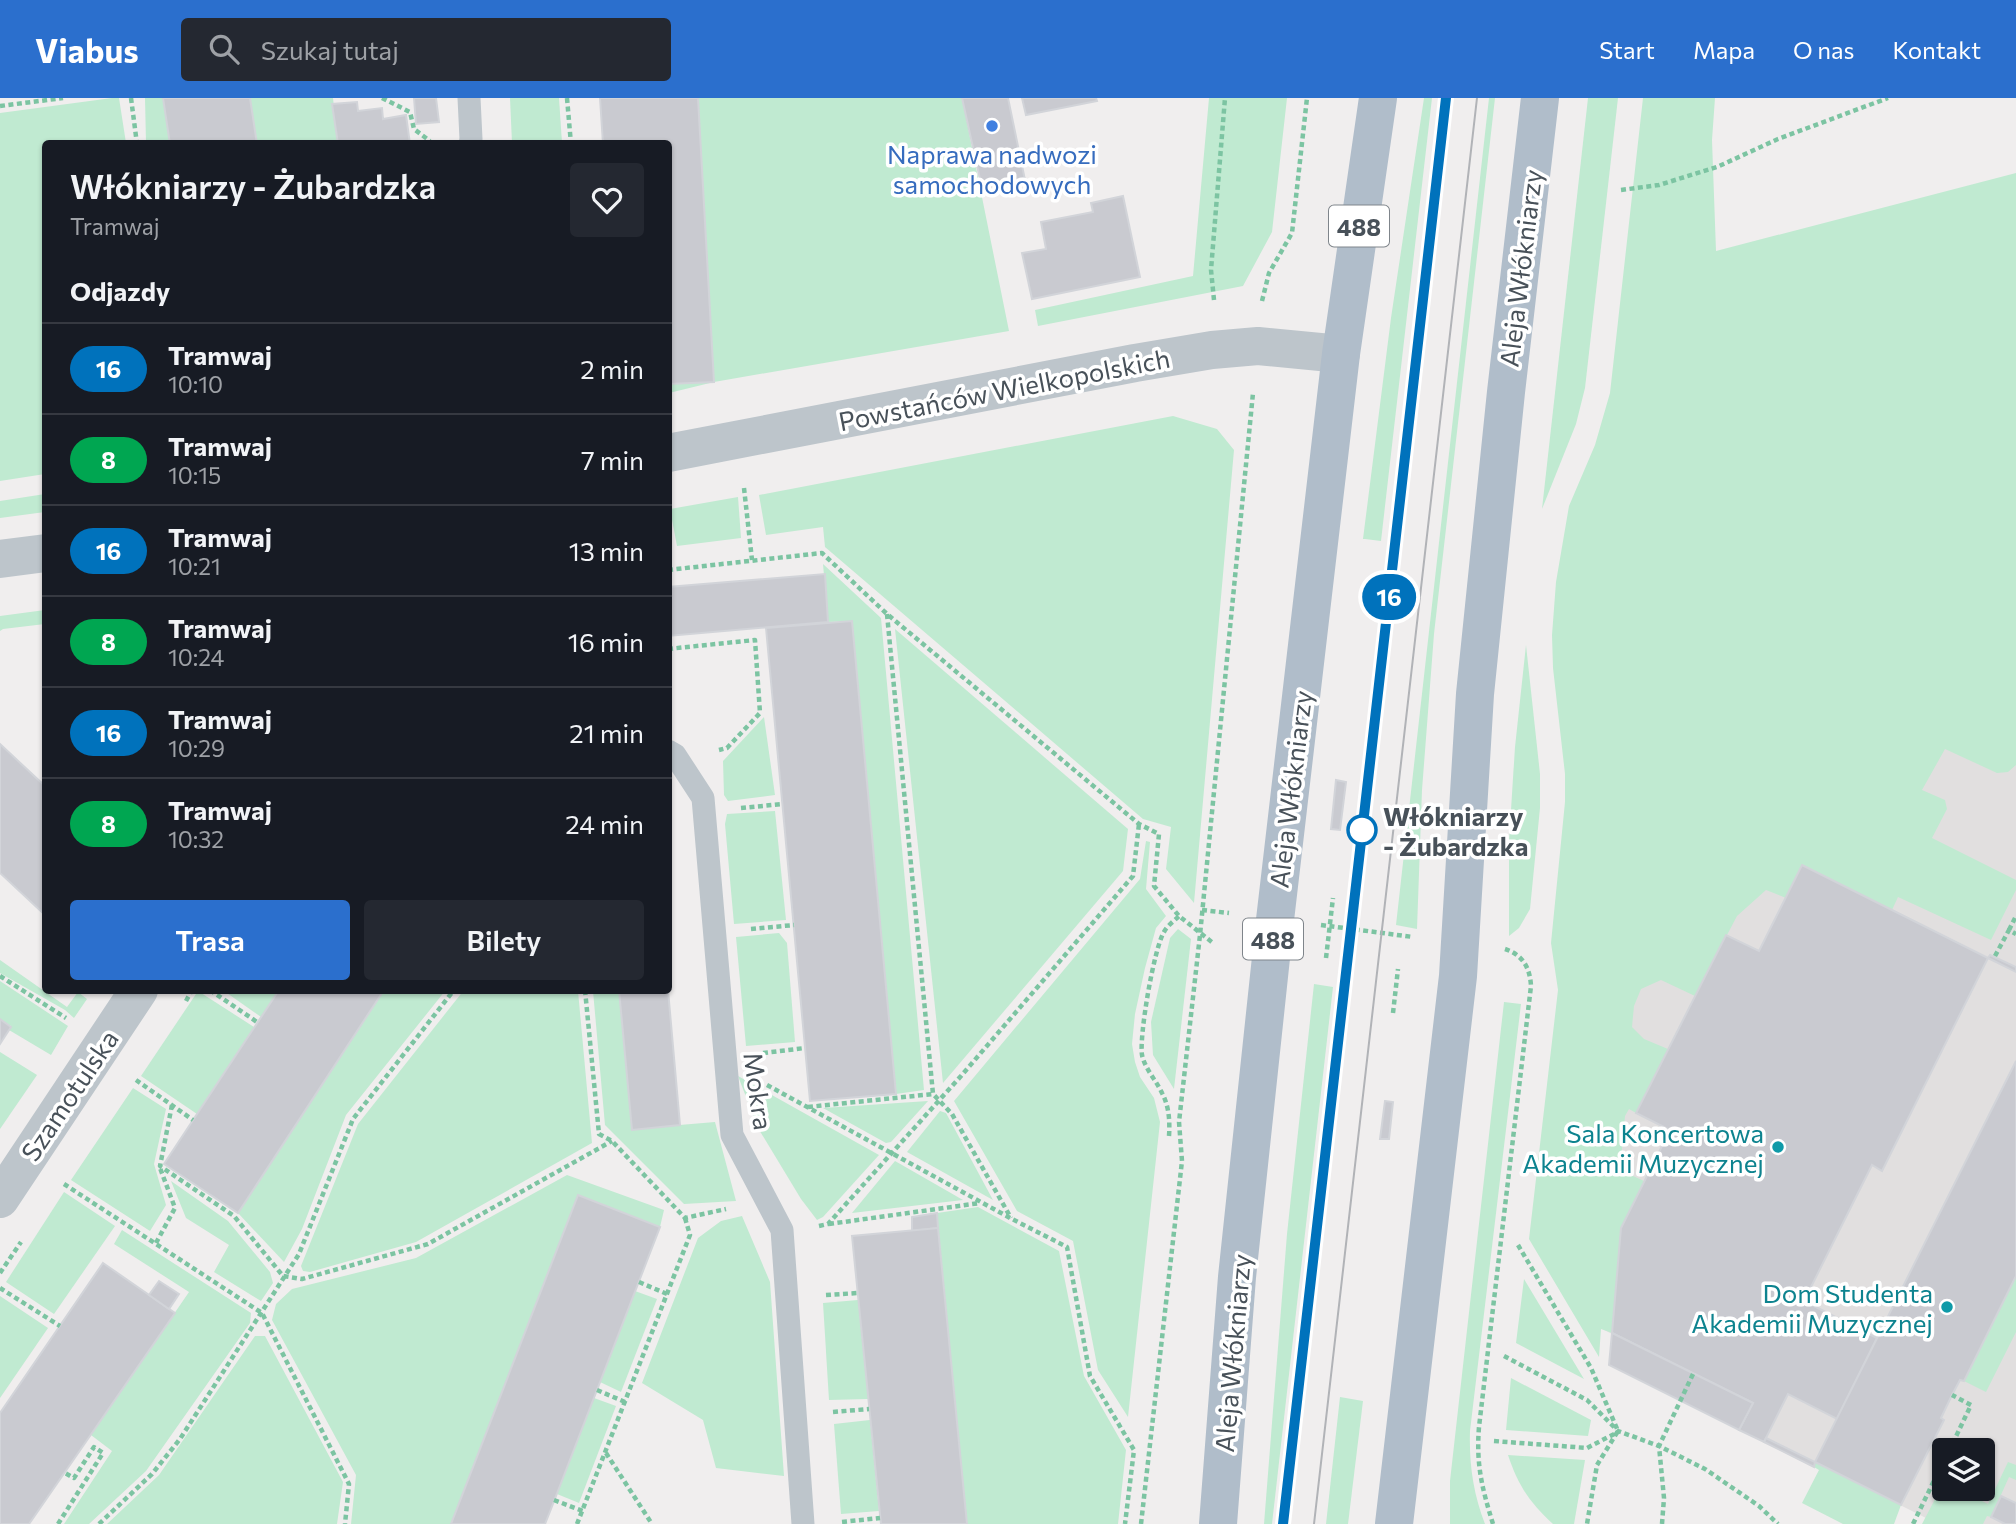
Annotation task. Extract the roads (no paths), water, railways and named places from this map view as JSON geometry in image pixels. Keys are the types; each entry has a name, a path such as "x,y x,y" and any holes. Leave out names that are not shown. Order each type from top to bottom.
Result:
{"main road":[{"name":"Aleja Włókniarzy","path":"1218,1524 1237,1277 1275,919 1341,354 1378,98"},
{"name":"Aleja Włókniarzy","path":"1394,1524 1461,942 1475,694 1540,98"}],"street":[{"name":"Powstańców Wielkopolskich","path":"672,452 1212,350 1258,346 1341,354"},
{"path":"0,559 42,554"},
{"name":"Szamotulska","path":"0,1199 136,994"}],"lane":[{"path":"469,98 471,140"},
{"name":"Mokra","path":"672,753 703,798 732,1135 782,1230 803,1524"}],"tram line":[{"path":"1283,1524 1446,98"},
{"name":"16","path":"1283,1524 1446,98"},
{"path":"1314,1524 1477,98"}],"place":[{"name":"Naprawa nadwozi samochodowych","path":"992,126"},
{"name":"Włókniarzy - Żubardzka","path":"1362,830"},
{"name":"Sala Koncertowa Akademii Muzycznej","path":"1778,1147"},
{"name":"Dom Studenta Akademii Muzycznej","path":"1947,1307"}]}
